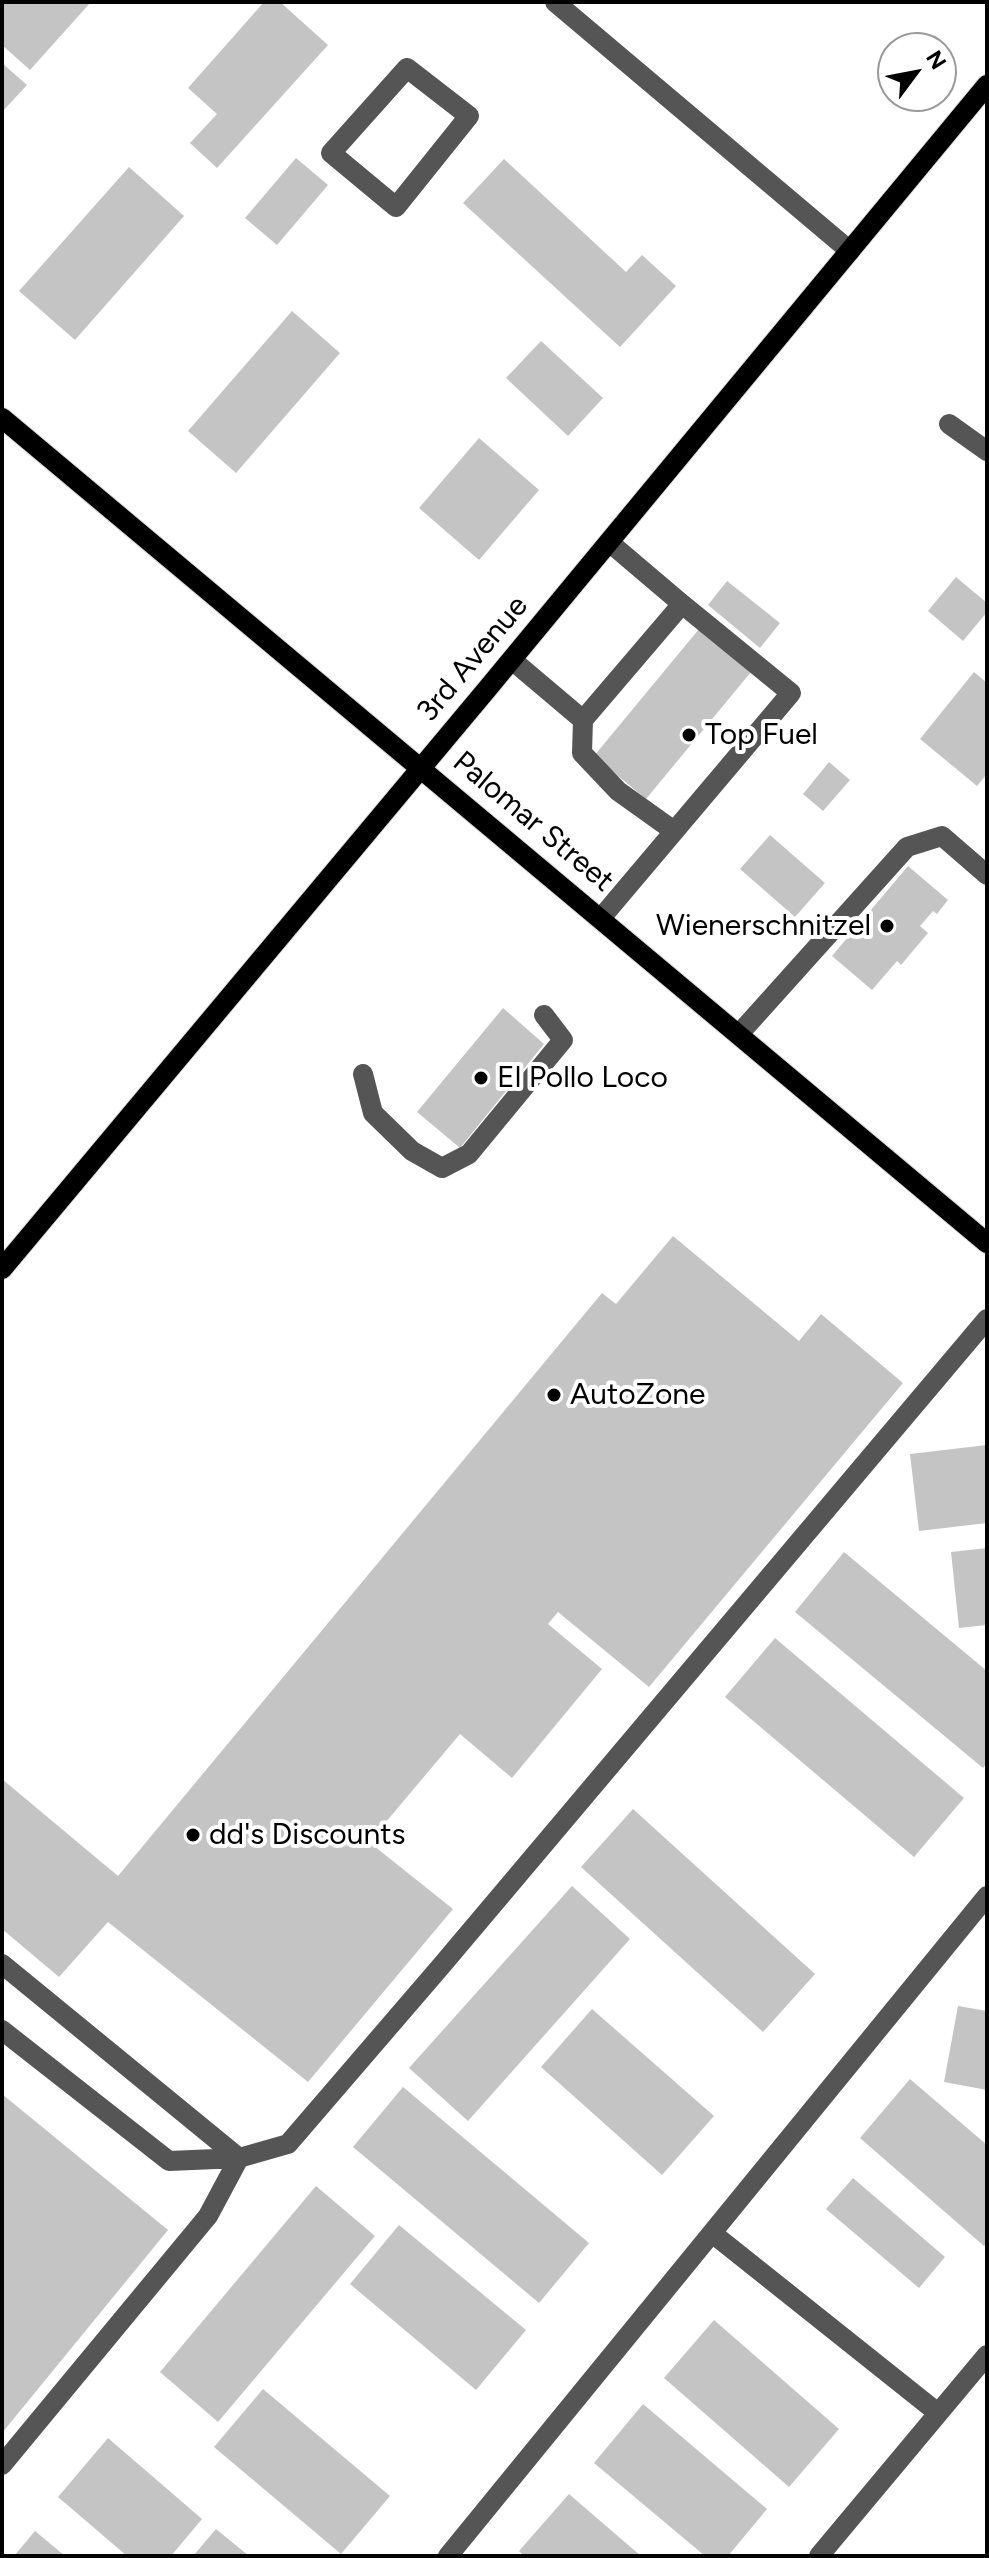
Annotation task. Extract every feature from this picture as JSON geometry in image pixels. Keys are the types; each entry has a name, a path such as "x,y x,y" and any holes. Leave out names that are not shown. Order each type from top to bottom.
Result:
{"main road":[{"name":"3rd Avenue","path":"2,1269 512,660 987,85"},
{"name":"Palomar Street","path":"2,418 987,1243"}],"lane":[{"path":"555,2 850,251"},
{"path":"407,68 469,116 396,207 331,153 407,68"},
{"path":"949,424 987,451"},
{"path":"601,918 791,693 609,542"},
{"path":"674,831 618,791 582,753 583,720 682,604"},
{"path":"512,660 583,720"},
{"path":"739,1034 907,847 942,836 987,875"},
{"path":"363,1074 373,1113 412,1151 442,1168 469,1154 563,1040 544,1015"},
{"path":"2,2030 169,2161 239,2158 288,2144 987,1319"},
{"path":"448,2556 987,1896"},
{"path":"2,1964 239,2158"},
{"path":"2,2465 208,2216 239,2158"},
{"path":"712,2233 938,2413"},
{"path":"819,2556 938,2413 983,2368"}],"building":[{"path":"2,2 91,2 30,70 2,45"},
{"path":"264,2 280,2 328,45 217,168 190,143 217,114 188,88"},
{"path":"2,63 27,85 2,112"},
{"path":"296,158 328,185 277,245 245,218"},
{"path":"504,159 626,272 642,255 676,286 620,347 463,203"},
{"path":"129,167 184,216 75,340 19,291"},
{"path":"292,311 340,353 236,473 188,431"},
{"path":"541,341 603,398 568,436 506,378"},
{"path":"479,438 539,490 479,560 419,508"},
{"path":"956,577 987,603 987,612 963,641 928,611"},
{"path":"727,581 780,623 760,648 708,605"},
{"path":"699,629 751,672 646,799 594,756"},
{"path":"974,672 987,683 987,774 977,786 920,739"},
{"path":"829,762 850,780 823,811 803,794"},
{"path":"770,835 825,883 795,917 740,869"},
{"path":"908,866 948,900 937,914 933,911 920,926 928,933 901,965 897,961 872,990 832,956"},
{"name":"El Pollo Loco","path":"503,1008 544,1044 460,1148 417,1112"},
{"path":"673,1236 799,1341 821,1314 903,1383 649,1687 558,1612 548,1624 602,1669 512,1778 460,1734 369,1842 453,1909 308,2082 108,1922 59,1977 2,1929 2,1779 118,1876 602,1293 616,1304"},
{"path":"987,1445 987,1523 919,1531 910,1454"},
{"path":"987,1548 987,1625 959,1628 951,1552"},
{"path":"844,1552 987,1671 987,1763 983,1768 795,1612"},
{"path":"775,1638 964,1798 914,1857 725,1697"},
{"path":"633,1809 815,1974 763,2032 581,1867"},
{"path":"572,1886 630,1939 468,2121 409,2068"},
{"path":"958,2006 987,2011 987,2090 944,2082"},
{"path":"592,2009 714,2116 662,2175 541,2067"},
{"path":"910,2079 987,2145 987,2242 984,2246 860,2138"},
{"path":"403,2087 589,2243 539,2303 353,2147"},
{"path":"2,2094 168,2230 2,2433"},
{"path":"853,2178 945,2257 919,2288 826,2209"},
{"path":"316,2186 375,2236 218,2422 160,2372"},
{"path":"399,2225 526,2330 476,2390 350,2284"},
{"path":"714,2320 839,2429 789,2487 664,2378"},
{"path":"263,2389 390,2496 341,2554 214,2447"},
{"path":"643,2404 767,2509 728,2556 705,2556 594,2463"},
{"path":"108,2438 202,2519 171,2556 127,2556 58,2497"},
{"path":"569,2494 641,2556 524,2556 519,2551"},
{"path":"216,2529 249,2556 193,2556"},
{"path":"35,2531 65,2556 14,2556"}],"place":[{"name":"Top Fuel","path":"689,735"},
{"name":"Wienerschnitzel","path":"887,926"},
{"name":"El Pollo Loco","path":"481,1078"},
{"name":"AutoZone","path":"554,1395"},
{"name":"dd's Discounts","path":"193,1835"}]}
